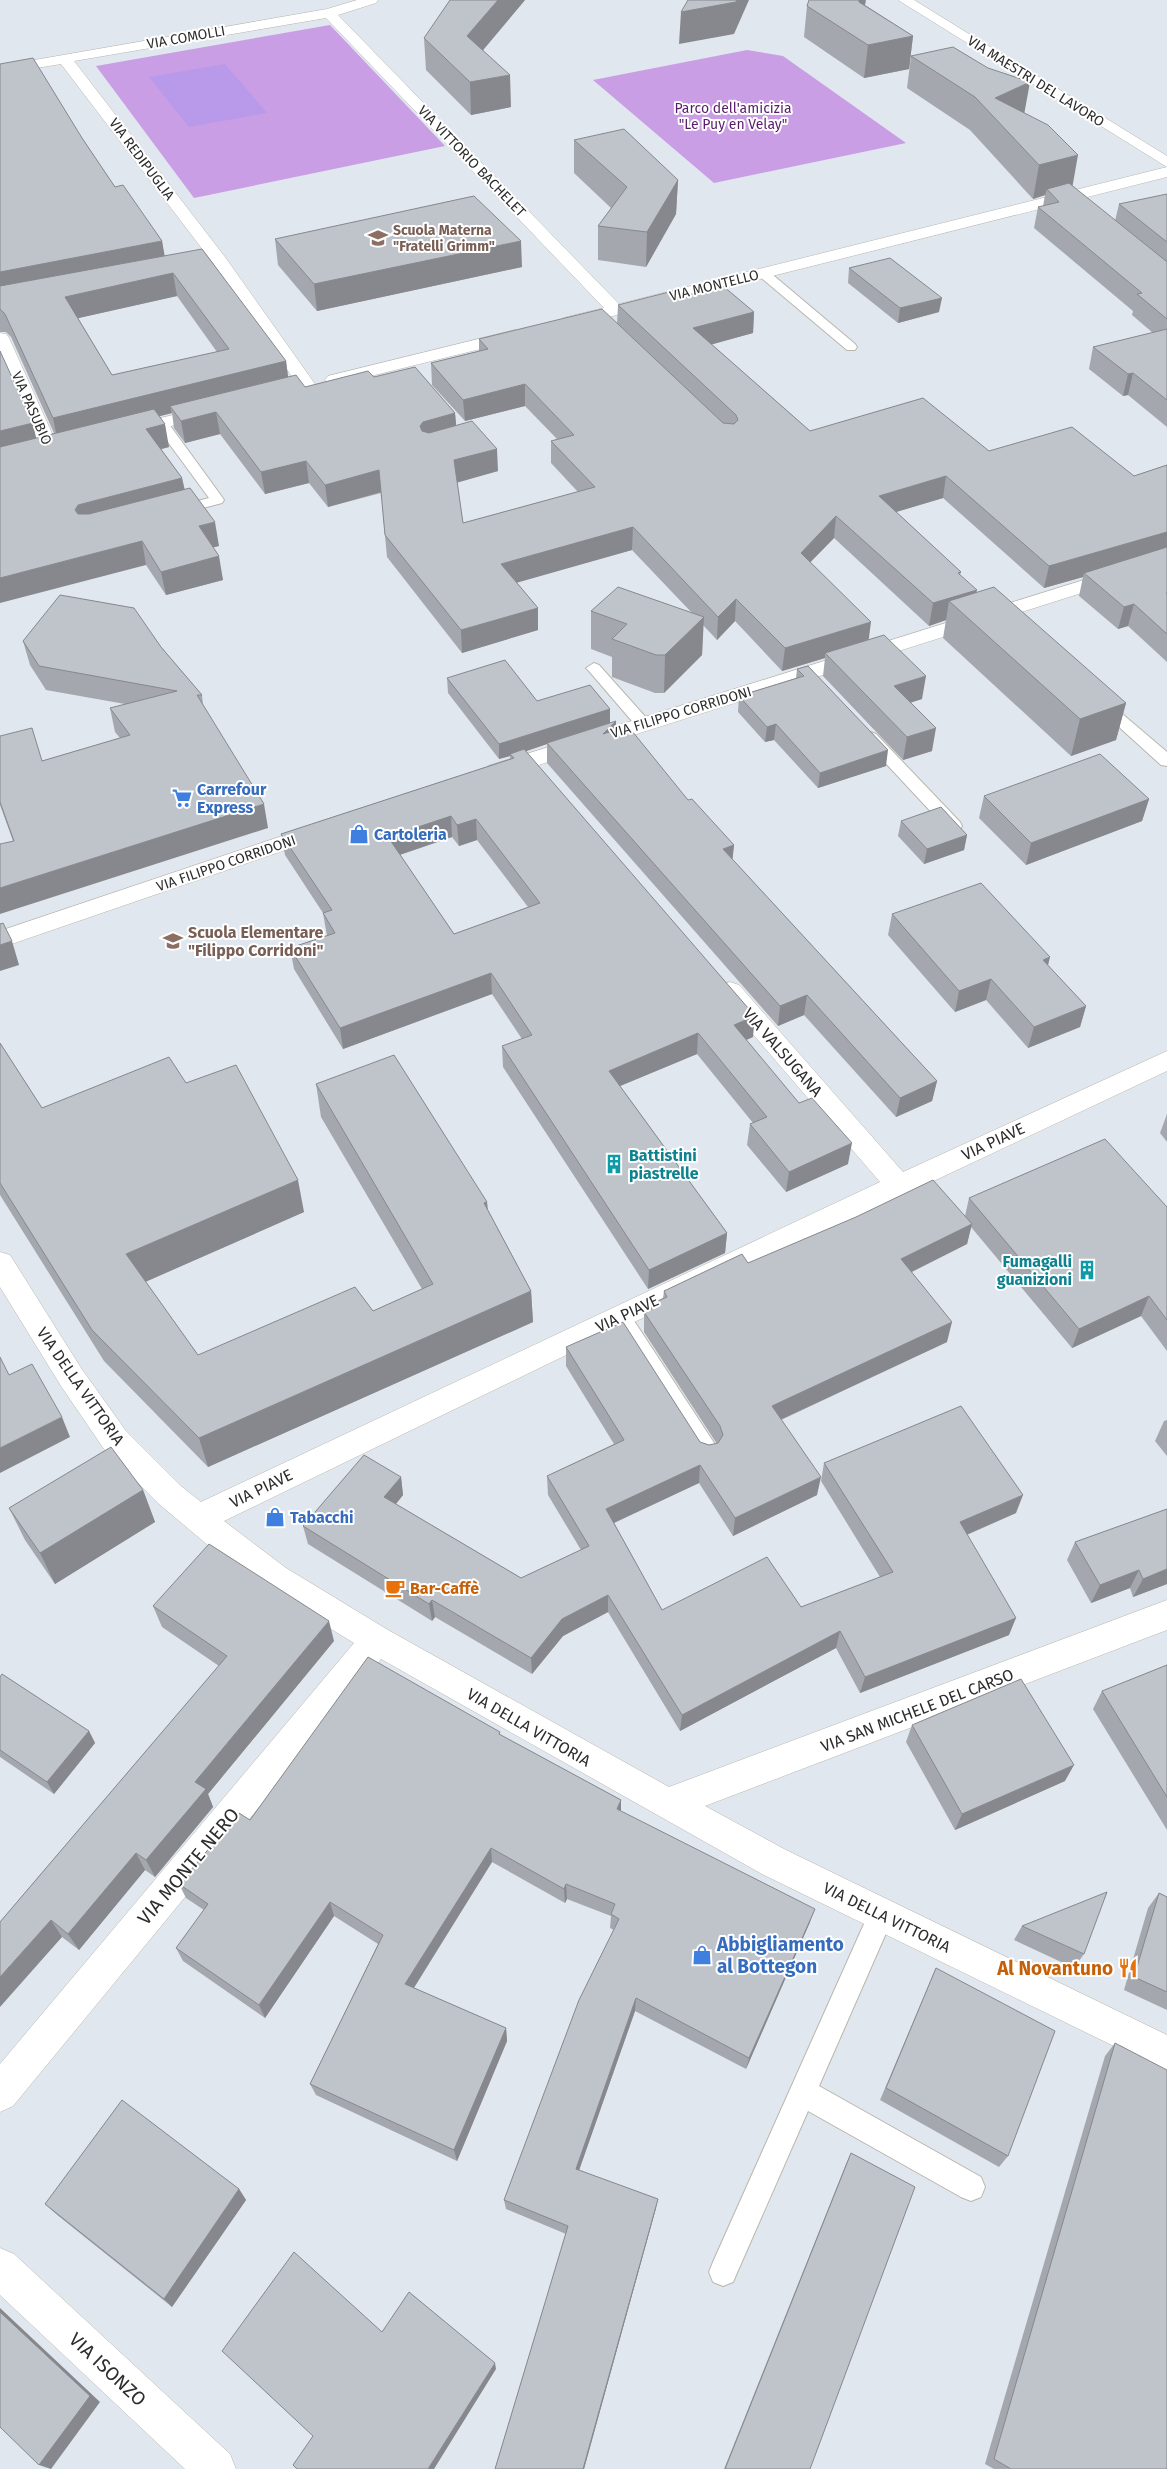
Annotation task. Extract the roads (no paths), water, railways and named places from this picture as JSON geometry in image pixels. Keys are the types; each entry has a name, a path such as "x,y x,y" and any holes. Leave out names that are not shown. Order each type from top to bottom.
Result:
{"street":[{"name":"VIA COMOLLI","path":"0,70 329,12 371,0"},
{"name":"VIA MAESTRI DEL LAVORO","path":"905,0 1167,163"},
{"name":"VIA VITTORIO BACHELET","path":"329,12 615,310"},
{"name":"VIA REDIPUGLIA","path":"64,58 219,260 308,387"},
{"name":"VIA MONTELLO","path":"556,325 1167,172"},
{"path":"1068,197 1083,210"},
{"path":"200,264 219,260"},
{"path":"289,391 528,332"},
{"name":"VIA PASUBIO","path":"0,338 43,453 70,446"},
{"path":"115,435 225,407"},
{"name":"VIA FILIPPO CORRIDONI","path":"472,779 529,759 643,724 814,680 999,613 1167,560"},
{"path":"529,759 548,782"},
{"name":"VIA FILIPPO CORRIDONI","path":"0,940 340,824"},
{"name":"VIA VALSUGANA","path":"717,976 898,1185"},
{"name":"VIA PIAVE","path":"197,1519 620,1316 1167,1060"},
{"name":"VIA DELLA VITTORIA","path":"0,1264 71,1377 115,1440 170,1496 197,1519 275,1578 377,1640 667,1804 774,1862 1167,2054"},
{"name":"VIA SAN MICHELE DEL CARSO","path":"667,1804 1167,1614"},
{"name":"VIA MONTE NERO","path":"0,2093 377,1640"},
{"name":"VIA ISONZO","path":"0,2268 215,2469"}],"lane":[{"path":"763,273 851,347"},
{"path":"594,315 609,328"},
{"path":"404,363 417,378"},
{"path":"161,424 217,500 162,514"},
{"path":"594,668 643,724"},
{"path":"1088,691 1167,762"},
{"path":"861,728 954,826"},
{"path":"620,1316 708,1453"},
{"path":"723,2272 881,1915"},
{"path":"802,2092 971,2187"}],"place":[{"name":"Scuola Materna \"Fratelli Grimm\"","path":"378,238"},
{"name":"Carrefour Express","path":"182,798"},
{"name":"Cartoleria","path":"359,834"},
{"name":"Scuola Elementare \"Filippo Corridoni\"","path":"173,941"},
{"name":"Battistini piastrelle","path":"614,1164"},
{"name":"Fumagalli guanizioni","path":"1087,1270"},
{"name":"Tabacchi","path":"275,1517"},
{"name":"Bar-Caffè","path":"395,1588"},
{"name":"Abbigliamento al Bottegon","path":"702,1955"},
{"name":"Al Novantuno","path":"1128,1968"}],"park label":[{"name":"Parco dell'amicizia \"Le Puy en Velay\"","path":"733,116"}]}
